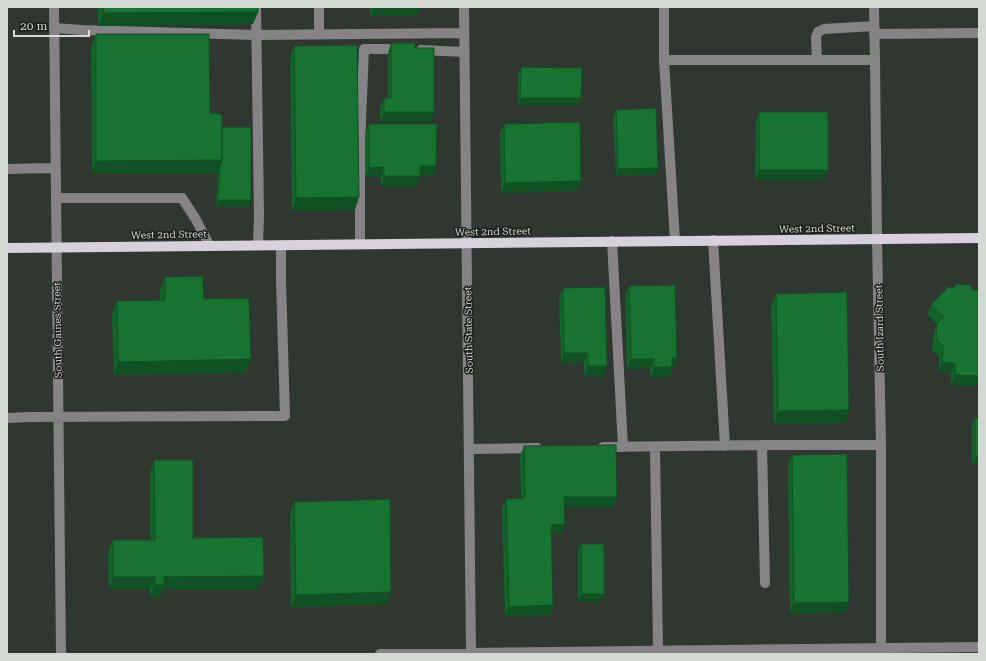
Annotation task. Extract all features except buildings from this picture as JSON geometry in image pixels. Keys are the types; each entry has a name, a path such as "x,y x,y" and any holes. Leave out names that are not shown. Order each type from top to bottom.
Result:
{"main road":[{"name":"West 2nd Street","path":"7,248 979,238"}],"street":[{"name":"South Gaines Street","path":"54,7 61,654"},
{"path":"256,7 259,216 258,245"},
{"path":"319,7 319,34"},
{"name":"South State Street","path":"464,7 472,653"},
{"path":"664,7 664,60 675,241"},
{"name":"South Izard Street","path":"874,7 881,445 881,651"},
{"path":"54,28 256,35 464,33"},
{"path":"817,60 816,37 818,32 824,29 979,32"},
{"path":"360,244 360,144 364,49 464,52"},
{"path":"664,60 875,60"},
{"path":"7,169 55,168"},
{"path":"56,198 182,198 210,246"},
{"path":"714,240 725,446"},
{"path":"612,242 623,447"},
{"path":"7,418 286,416 281,245"},
{"path":"762,445 765,583"},
{"path":"592,448 762,445 881,445"},
{"path":"655,447 658,650"},
{"path":"469,449 547,448"},
{"path":"380,654 571,653 658,650 881,651 979,647"}]}
